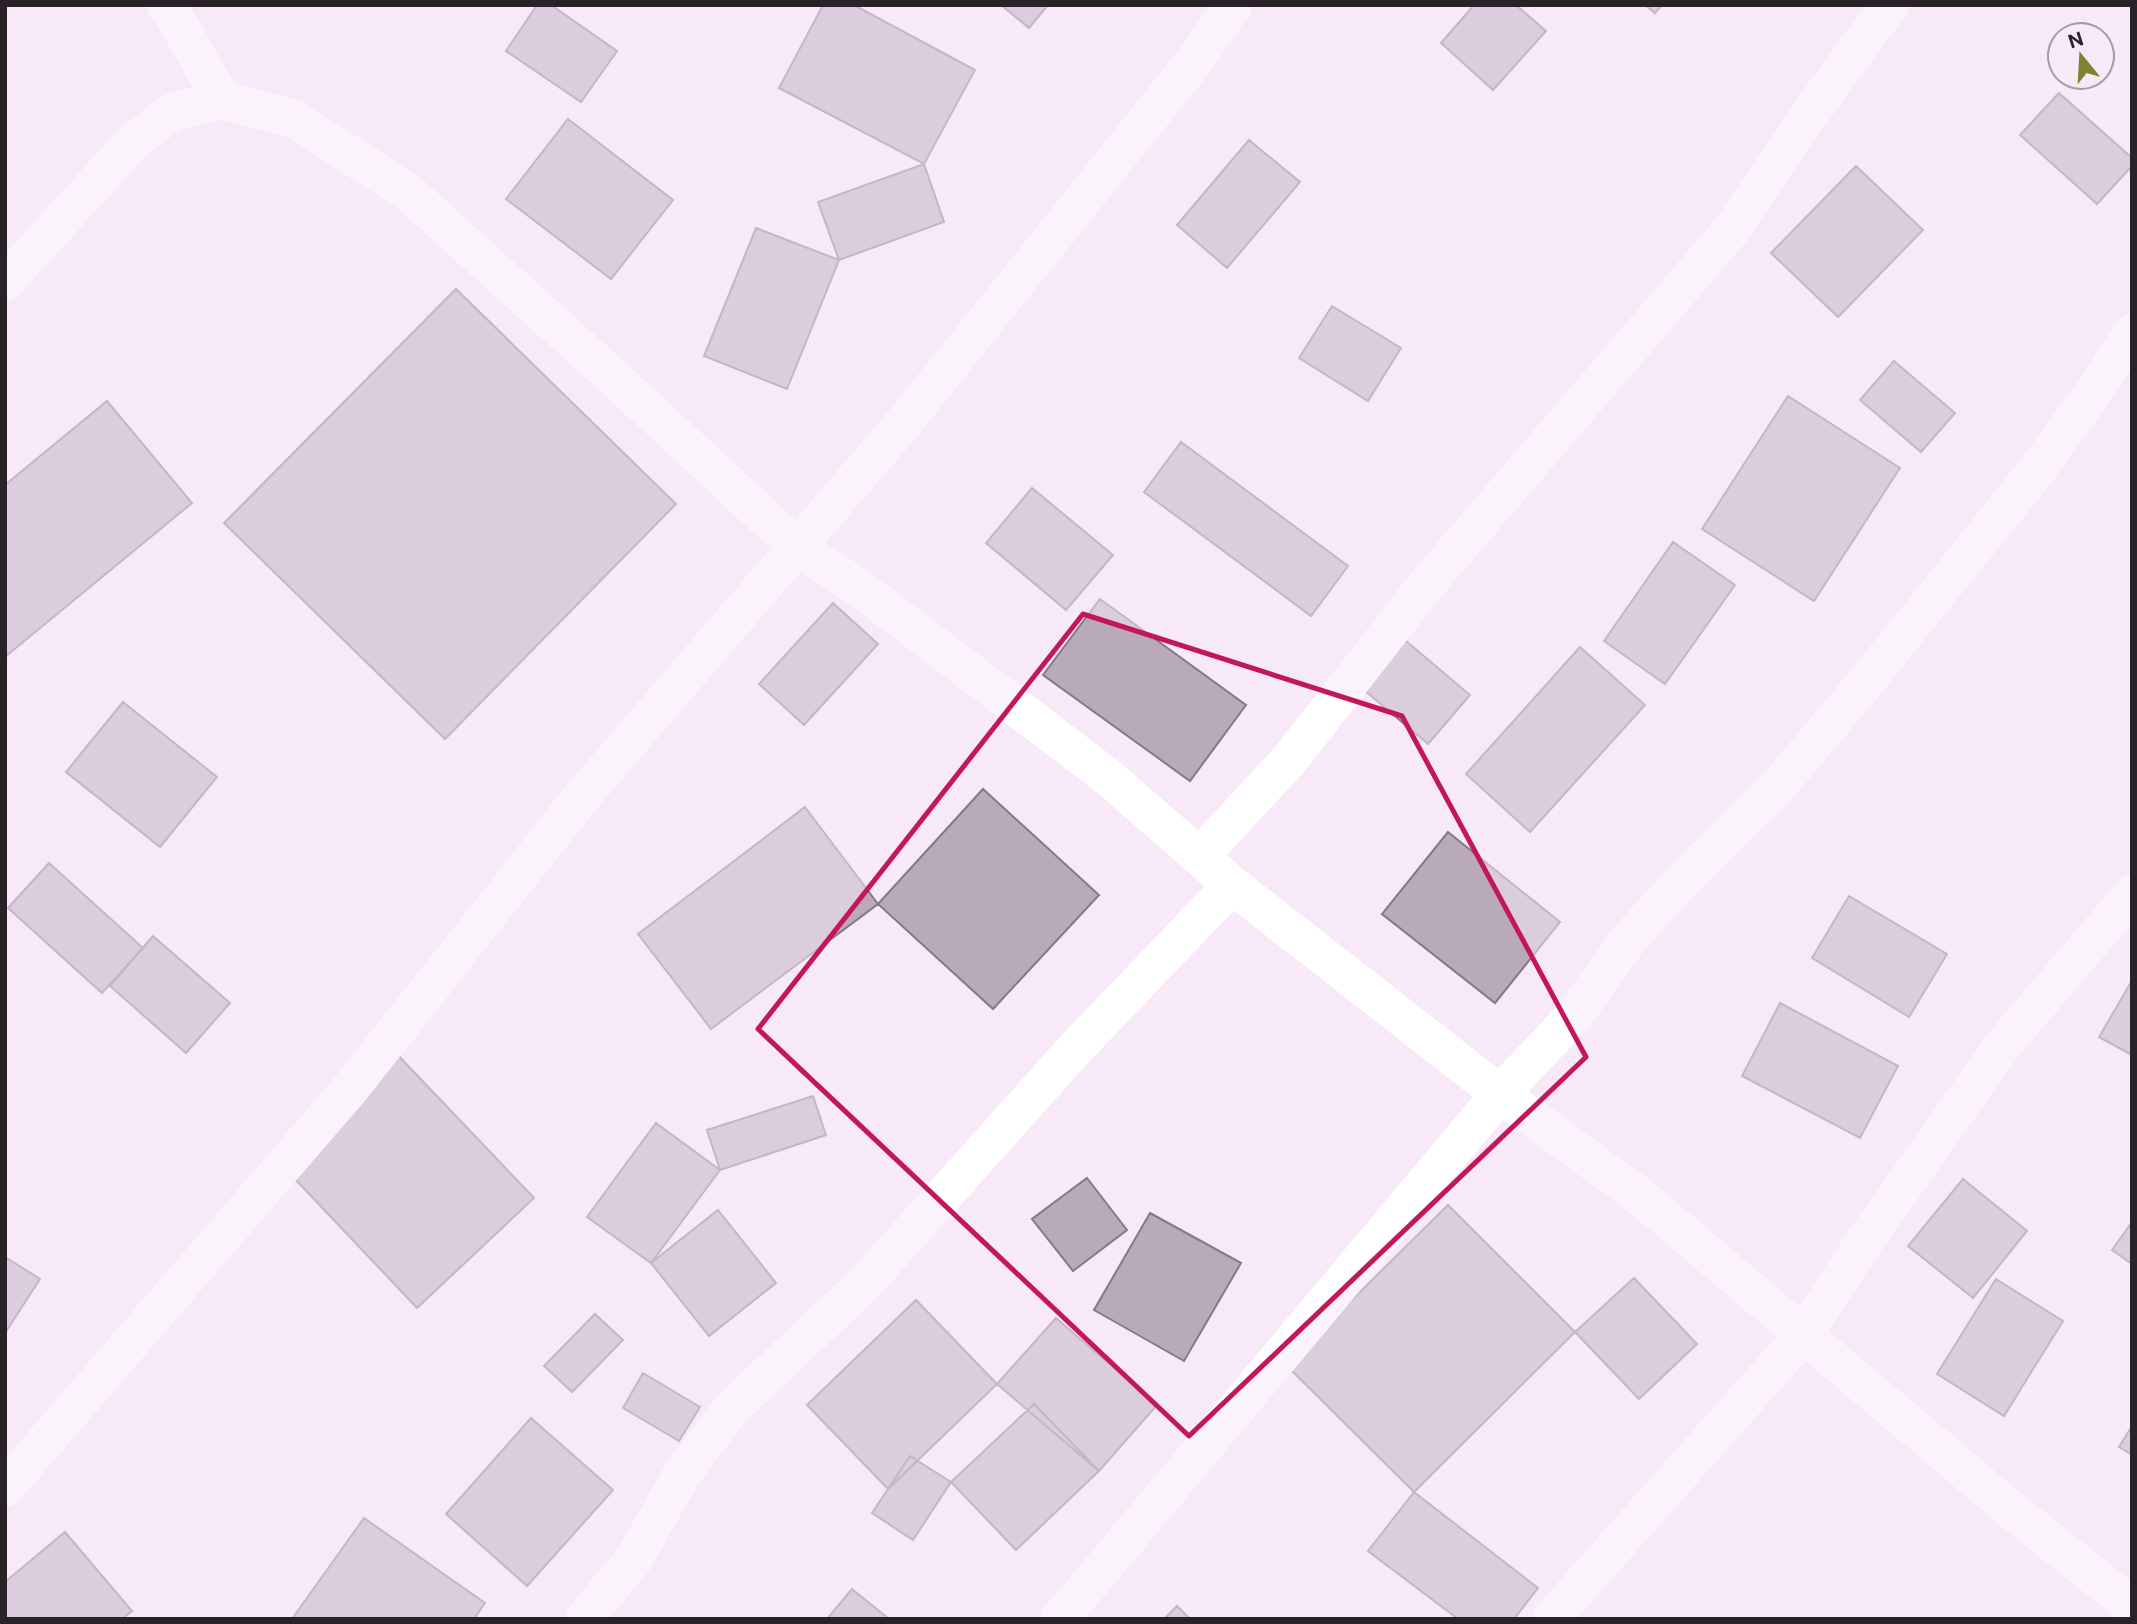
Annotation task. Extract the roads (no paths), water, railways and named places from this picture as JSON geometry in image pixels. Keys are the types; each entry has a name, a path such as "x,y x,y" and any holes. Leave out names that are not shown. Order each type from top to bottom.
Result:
{"street":[{"path":"165,5 170,9 222,100"},
{"path":"5,1488 350,1089 580,799 915,408 1195,60 1233,5"},
{"path":"1200,856 1290,760 1426,584 1732,229 1820,100 1891,5"},
{"path":"5,282 134,141 172,112 222,100 294,119 408,192 797,547 861,589 1108,777 1232,885 1500,1094 1637,1194 2126,1610"},
{"path":"1060,1619 1500,1094 1574,1016 1628,940 1682,881 1779,785 1861,688 2037,470 2132,333"},
{"path":"584,1619 634,1559 682,1474 731,1409 865,1283 1074,1050 1232,885"},
{"path":"1550,1619 1804,1334 1891,1203 2003,1045 2132,894"}]}
